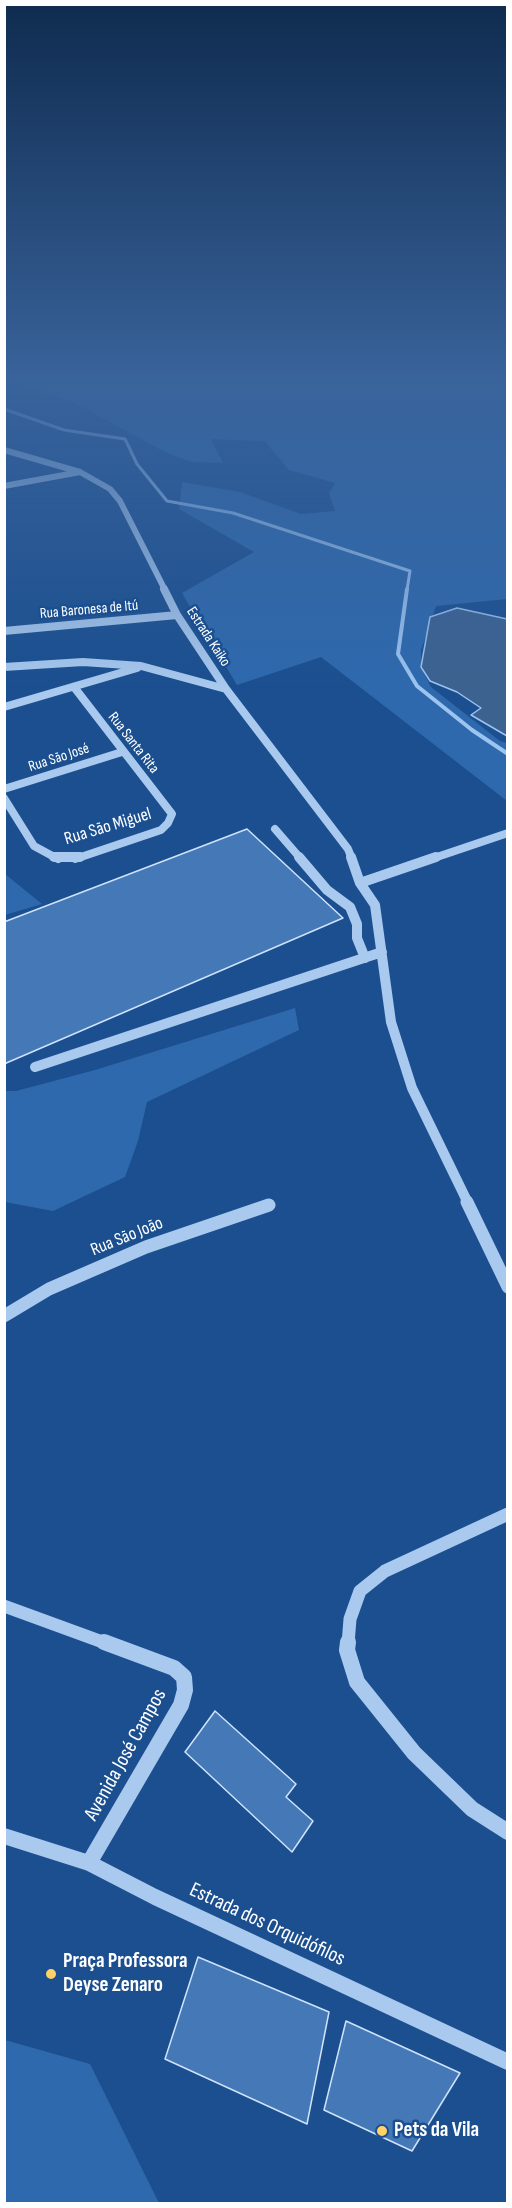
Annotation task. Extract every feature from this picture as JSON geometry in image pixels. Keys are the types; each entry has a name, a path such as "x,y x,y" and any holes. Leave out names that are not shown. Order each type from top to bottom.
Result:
{"street":[{"path":"4,486 20,483"},
{"name":"Estrada Kaiko","path":"99,483 110,489 120,501 177,615 226,689 348,849 360,883 375,905 391,1022 412,1088 507,1287"},
{"name":"Rua Baronesa de Itú","path":"4,631 177,615"},
{"path":"4,667 83,662 141,666 226,689"},
{"path":"4,707 141,666"},
{"name":"Rua Santa Rita","path":"74,687 172,814"},
{"name":"Rua São José","path":"4,789 122,752"},
{"name":"Rua São Miguel","path":"4,798 34,846 58,859 75,859 161,830 168,823 172,814"},
{"path":"275,829 327,890 350,907 357,924 357,938 365,958"},
{"path":"360,883 507,833"},
{"path":"35,1067 381,952"},
{"name":"Rua São João","path":"4,1316 49,1289 146,1247 269,1205"},
{"path":"507,1514 385,1571 360,1592 350,1619 347,1650 357,1682 414,1753 472,1809 507,1832"},
{"name":"Avenida José Campos","path":"4,1606 174,1668 184,1677 185,1690 181,1705 89,1863"},
{"name":"Estrada dos Orquidófilos","path":"4,1836 89,1863 155,1897 507,2062"}],"shaded area":[{"path":"182,483 240,492 301,514 335,511 329,493 335,483 507,483 507,599 436,606 421,650 421,668 431,687 500,741 507,743 507,801 321,657 237,685 182,593 254,552 179,509"},
{"path":"457,608 507,619 507,736 471,715 481,708 457,692 430,681 421,667 430,617"},
{"path":"5,874 42,904 5,915"},
{"path":"295,1008 299,1030 147,1102 138,1141 125,1177 53,1211 5,1202 5,1091 16,1091 95,1070"},
{"path":"5,2040 90,2064 159,2203 5,2203"}],"building":[{"path":"247,829 343,918 4,1064 4,922"},
{"path":"215,1711 296,1784 286,1797 313,1821 292,1852 185,1752"},
{"path":"198,1957 329,2012 307,2124 165,2059"},
{"path":"346,2021 460,2073 412,2151 324,2110"}],"waterway":[{"path":"152,483 167,501 233,513 410,571 407,590"},
{"path":"407,589 398,654 417,686 472,730 508,754"}],"place":[{"name":"Praça Professora Deyse Zenaro","path":"51,1974"},
{"name":"Pets da Vila","path":"382,2131"}]}
